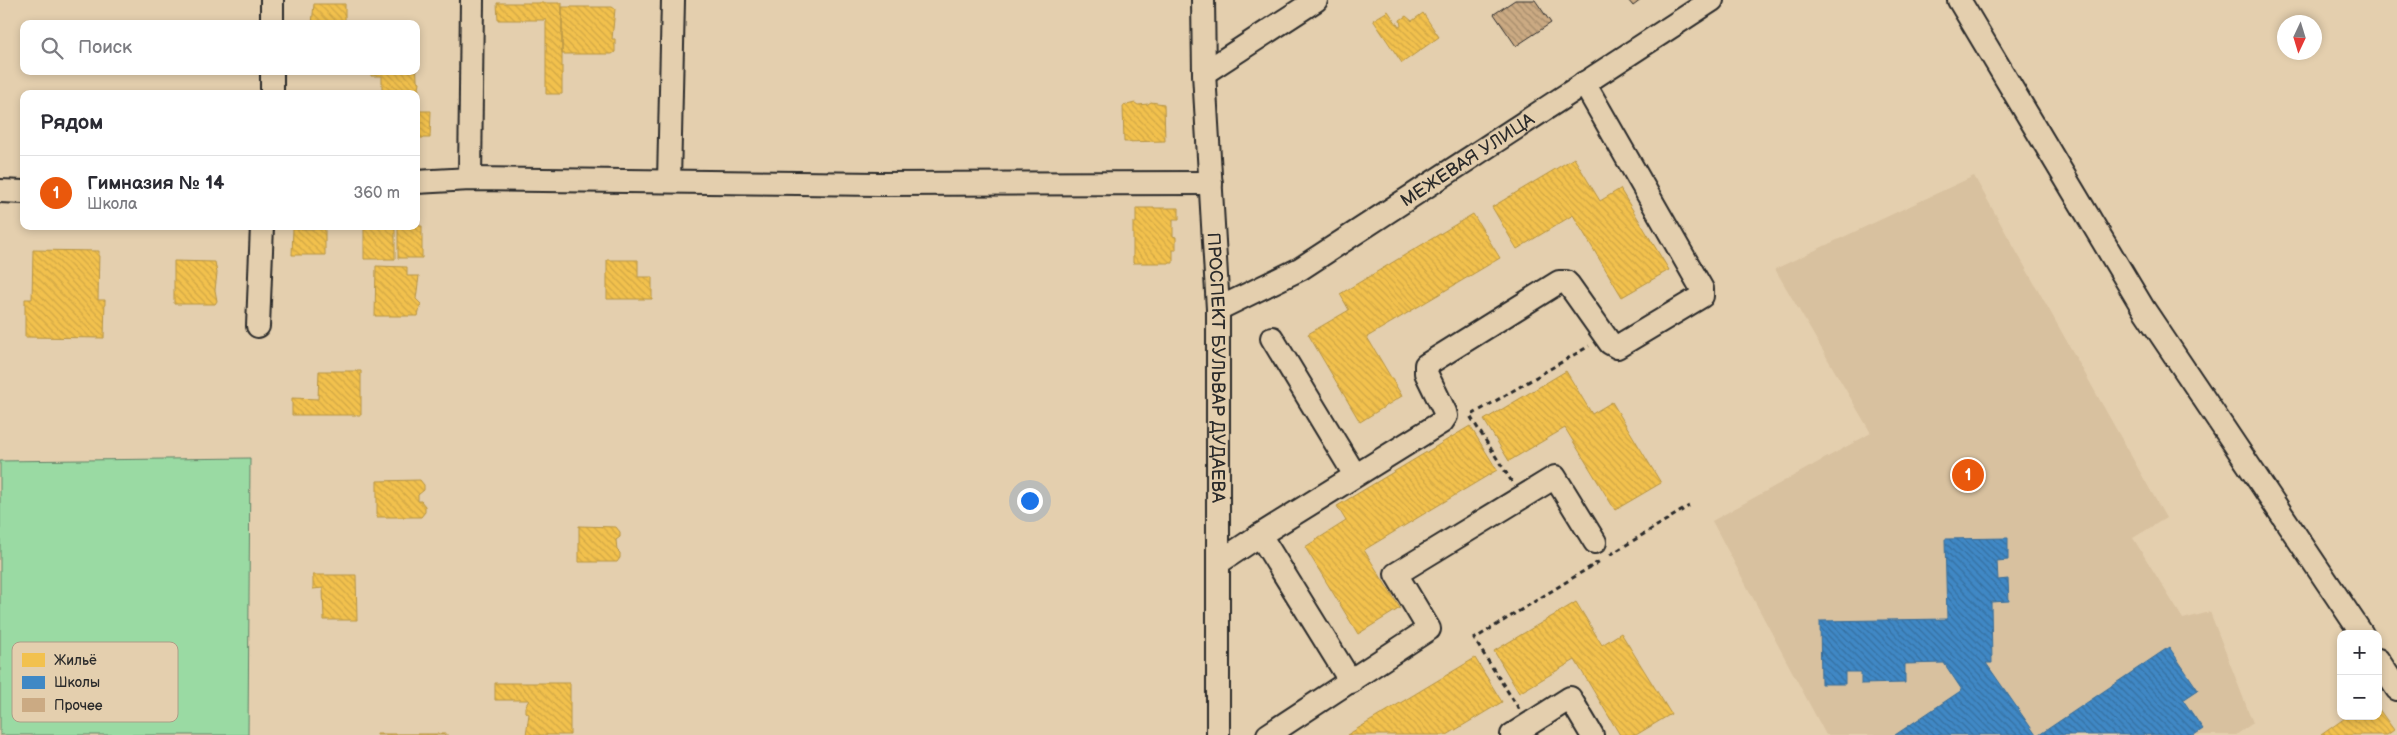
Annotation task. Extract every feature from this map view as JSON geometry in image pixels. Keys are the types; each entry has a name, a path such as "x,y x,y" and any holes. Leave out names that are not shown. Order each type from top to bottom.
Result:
{"street":[{"path":"272,0 272,20"},
{"path":"470,179 472,0"},
{"path":"669,181 673,0"},
{"name":"ПРОСПЕКТ БУЛЬВАР ДУДАЕВА","path":"1203,0 1204,73 1218,309 1218,735"},
{"path":"1204,73 1316,0"},
{"name":"МЕЖЕВАЯ УЛИЦА","path":"1218,309 1300,269 1712,0"},
{"path":"1959,0 2143,308 2359,630"},
{"path":"272,75 272,90"},
{"path":"1218,563 1445,420 1445,412 1426,372 1429,362 1559,282 1566,282 1570,285 1613,346 1620,346 1699,300 1703,293 1584,83"},
{"path":"420,182 470,179 879,184 1211,183"},
{"path":"0,191 20,192"},
{"path":"258,326 262,230"},
{"path":"1272,338 1355,475"},
{"path":"1268,735 1429,629 1396,574 1521,497 1555,477 1595,542"},
{"path":"1260,535 1351,682"},
{"path":"2382,666 2397,689"},
{"path":"1520,730 1570,698 1592,735"}],"path":[{"path":"1521,497 1470,416 1605,337"},
{"path":"1520,730 1474,639 1689,506"}],"shaded area":[{"path":"1974,176 2166,518 2133,538 2183,619 2210,612 2253,723 2236,735 1826,735 1712,521 1871,433 1775,269"}],"green space":[{"path":"250,458 248,735 0,735 0,461"}],"building: Жильё":[{"path":"497,3 562,3 562,94 546,94 546,20 498,20"},
{"path":"314,4 345,4 345,20 312,20"},
{"path":"562,7 612,7 615,9 612,39 615,39 615,52 612,54 562,54"},
{"path":"1388,11 1399,27 1401,26 1400,20 1406,16 1412,21 1423,13 1439,37 1402,63 1373,20"},
{"path":"417,75 417,80 420,82 419,90 382,90 382,76 371,76"},
{"path":"1151,102 1164,104 1165,141 1124,142 1123,106 1135,103 1138,105 1148,104"},
{"path":"420,111 431,111 430,138 420,138"},
{"path":"1574,158 1600,201 1620,189 1669,270 1622,297 1573,215 1517,249 1492,207"},
{"path":"1136,208 1179,208 1179,219 1173,219 1173,236 1176,237 1176,250 1173,250 1173,263 1133,263 1133,223 1136,223"},
{"path":"1473,214 1500,258 1367,337 1402,396 1360,422 1308,334 1349,310 1340,294"},
{"path":"420,226 422,226 422,258 398,258 398,230 420,230"},
{"path":"293,230 325,230 325,255 292,255"},
{"path":"364,230 395,230 395,259 364,259"},
{"path":"33,250 99,251 98,300 105,300 104,338 25,337 25,299 32,299"},
{"path":"607,260 638,260 638,277 652,277 652,299 607,299"},
{"path":"174,261 215,262 217,301 215,304 174,304"},
{"path":"376,266 407,267 407,276 419,276 416,299 421,304 418,316 375,316"},
{"path":"319,371 361,371 361,415 292,415 292,398 318,399"},
{"path":"1566,371 1592,414 1612,402 1661,483 1615,510 1565,428 1509,461 1484,420"},
{"path":"1470,426 1497,470 1364,550 1400,608 1358,634 1305,547 1346,521 1337,506"},
{"path":"420,480 424,485 424,490 418,495 418,501 421,501 425,506 425,512 421,517 377,517 377,481"},
{"path":"579,526 616,527 620,532 620,537 616,540 617,550 620,553 620,558 617,562 579,562"},
{"path":"313,575 356,575 357,620 324,620 323,588 313,589"},
{"path":"1576,602 1602,645 1621,633 1671,714 1636,735 1620,735 1575,660 1519,693 1494,651"},
{"path":"1475,658 1502,702 1447,735 1347,735"},
{"path":"495,683 570,683 570,735 526,735 529,714 525,712 525,707 529,700 495,700"},
{"path":"2382,714 2394,730 2387,735 2321,735 2342,720 2382,720"},
{"path":"447,734 447,735 377,735"}],"building: Школы":[{"path":"2008,538 2008,560 1997,561 1998,580 2008,579 2009,601 1991,602 1992,663 1986,663 2036,735 1895,735 1962,690 1944,663 1905,664 1905,683 1861,684 1861,672 1845,672 1845,684 1821,684 1820,621 1947,619 1945,539"},
{"path":"2169,647 2198,690 2183,700 2203,729 2194,735 2039,735"}],"building: Прочее":[{"path":"1515,0 1535,0 1551,23 1516,46 1494,14"},
{"path":"1628,0 1641,0 1633,6"}],"place":[{"name":"Гимназия № 14","path":"1968,475"}]}
